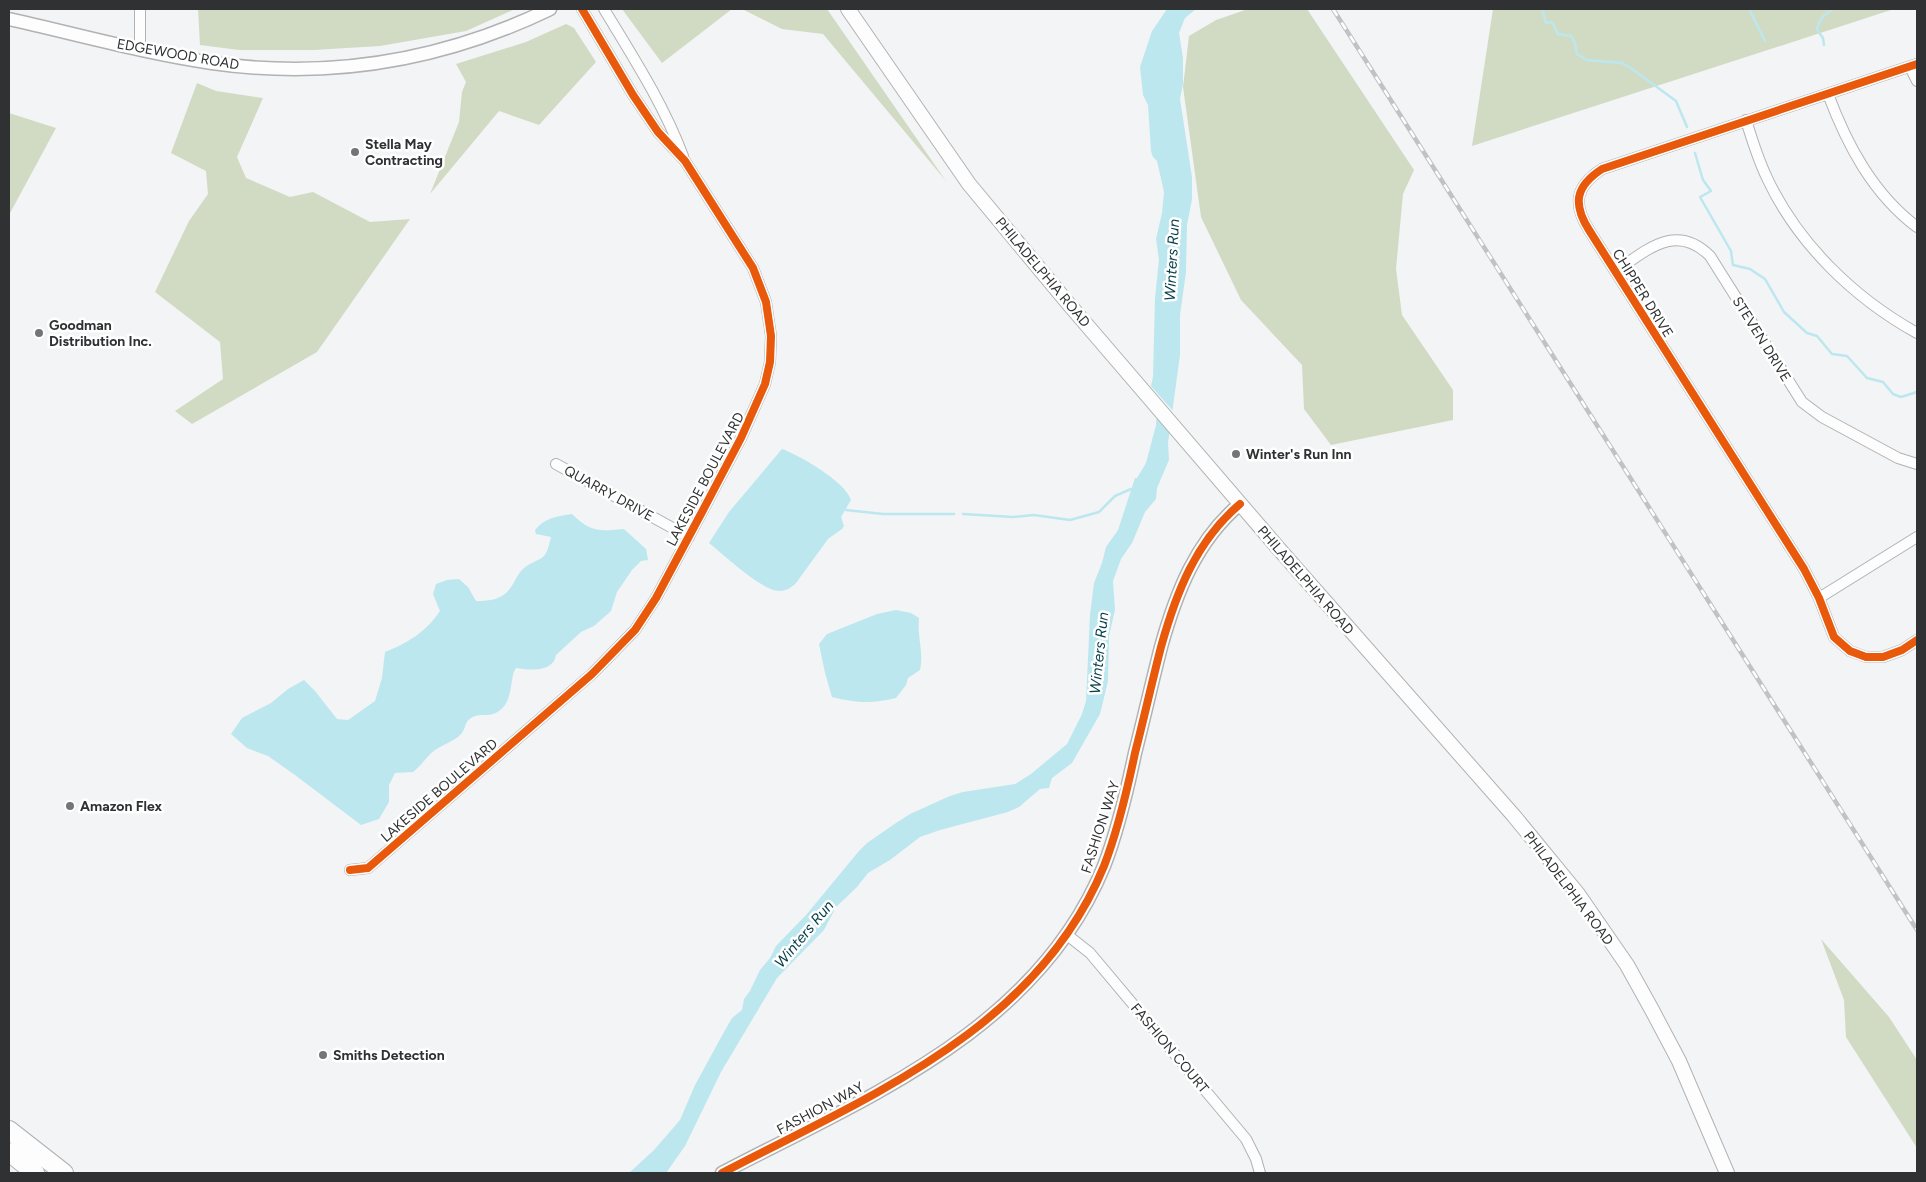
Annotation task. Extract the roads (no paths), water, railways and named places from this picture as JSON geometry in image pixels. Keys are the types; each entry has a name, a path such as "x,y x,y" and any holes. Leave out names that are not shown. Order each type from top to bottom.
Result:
{"highway":[{"path":"9,1130 64,1173"},
{"path":"9,1152 35,1173"}],"main road":[{"name":"PHILADELPHIA ROAD","path":"848,9 970,184 1240,504 1514,816 1584,902 1627,965 1666,1036 1694,1094 1727,1173"}],"street":[{"path":"140,9 140,49"},
{"name":"EDGEWOOD ROAD","path":"9,19 140,49 212,63 251,68 297,69 356,66 438,52 491,35 550,9"},
{"name":"LAKESIDE BOULEVARD","path":"582,9 633,95 658,132 685,161"},
{"name":"LAKESIDE BOULEVARD","path":"350,870 368,868 592,674 616,651 647,613 689,537 758,402 766,379 772,343 766,302 753,268 685,161 659,102 604,9"},
{"path":"1914,66 1917,81"},
{"name":"CHIPPER DRIVE","path":"1914,66 1602,169 1586,181 1578,197 1578,205 1582,219 1662,348 1804,569 1834,637 1850,651 1866,657 1884,657 1902,650 1917,640"},
{"path":"1828,94 1845,137 1860,164 1893,205 1917,227"},
{"path":"1746,120 1757,155 1768,179 1787,213 1814,249 1857,293 1890,317 1917,333"},
{"name":"STEVEN DRIVE","path":"1616,271 1653,247 1672,240 1690,242 1698,247 1710,256 1802,402 1822,417 1898,458 1917,464"},
{"name":"QUARRY DRIVE","path":"556,464 689,537"},
{"name":"FASHION WAY","path":"722,1173 891,1084 958,1042 993,1016 1040,969 1066,934 1098,879 1112,843 1127,790 1161,647 1182,584 1206,541 1224,518 1240,504"},
{"path":"1818,598 1917,537"},
{"name":"FASHION COURT","path":"1066,934 1090,953 1246,1139 1256,1159 1260,1173"}],"water":[{"name":"Winters Run","path":"1167,9 1196,9 1185,18 1179,33 1183,58 1183,84 1180,99 1192,177 1192,199 1187,225 1186,272 1180,315 1180,355 1168,443 1169,460 1157,488 1156,499 1145,512 1132,543 1121,559 1113,581 1115,610 1109,636 1108,681 1100,714 1072,763 1052,778 1049,788 1040,789 1019,807 1008,812 920,837 890,860 868,873 857,887 836,907 824,930 777,978 721,1072 685,1146 666,1173 629,1173 654,1150 680,1120 695,1085 724,1032 732,1018 742,1010 744,999 776,946 806,915 859,851 867,843 910,814 950,796 963,792 1015,784 1031,774 1067,744 1082,714 1086,701 1090,615 1094,583 1106,547 1118,530 1135,478 1137,478 1146,463 1156,425 1157,411 1151,386 1153,377 1155,298 1159,260 1156,239 1162,213 1164,192 1157,161 1151,151 1148,105 1143,95 1140,67 1152,31"},
{"path":"782,449 821,470 840,485 851,500 841,517 844,526 842,529 828,539 796,583 788,589 779,591 753,579 709,543 729,512"},
{"path":"572,514 590,528 602,530 624,529 646,549 648,560 641,561 632,570 617,592 611,611 594,626 581,632 556,655 550,665 539,669 516,668 508,700 501,710 496,713 471,718 467,721 463,732 452,741 435,750 413,772 395,773 389,785 389,802 379,819 361,825 268,756 247,748 231,734 242,718 271,703 288,689 304,680 337,719 348,720 375,701 382,678 385,652 401,645 423,631 440,611 433,594 436,584 447,580 459,579 468,587 476,601 493,600 502,596 510,589 522,570 542,558 547,551 551,537 536,534 535,530 547,520"},
{"path":"896,610 911,613 919,618 920,670 908,678 906,685 896,698 864,702 832,697 819,644 827,634 877,614"}],"waterway":[{"path":"1542,9 1546,23 1552,22 1558,34 1571,36 1575,43 1577,54 1587,60 1622,63 1676,101 1687,127"},
{"path":"1749,9 1765,41"},
{"path":"1824,45 1823,38 1817,30 1822,18 1833,9"},
{"path":"1695,153 1703,180 1711,191 1700,197 1731,251 1733,265 1750,269 1765,279 1784,312 1807,333 1817,336 1832,354 1847,356 1867,378 1883,382 1893,394 1901,397 1917,392"},
{"path":"963,514 1013,517 1034,515 1070,520 1099,512 1115,496 1131,489"},
{"path":"846,510 883,514 954,514"}],"railway":[{"path":"1333,9 1917,930"}],"place":[{"name":"Stella May Contracting","path":"355,152"},
{"name":"Goodman Distribution Inc.","path":"39,333"},
{"name":"Winter's Run Inn","path":"1236,454"},
{"name":"Amazon Flex","path":"70,806"},
{"name":"Smiths Detection","path":"323,1055"}]}
